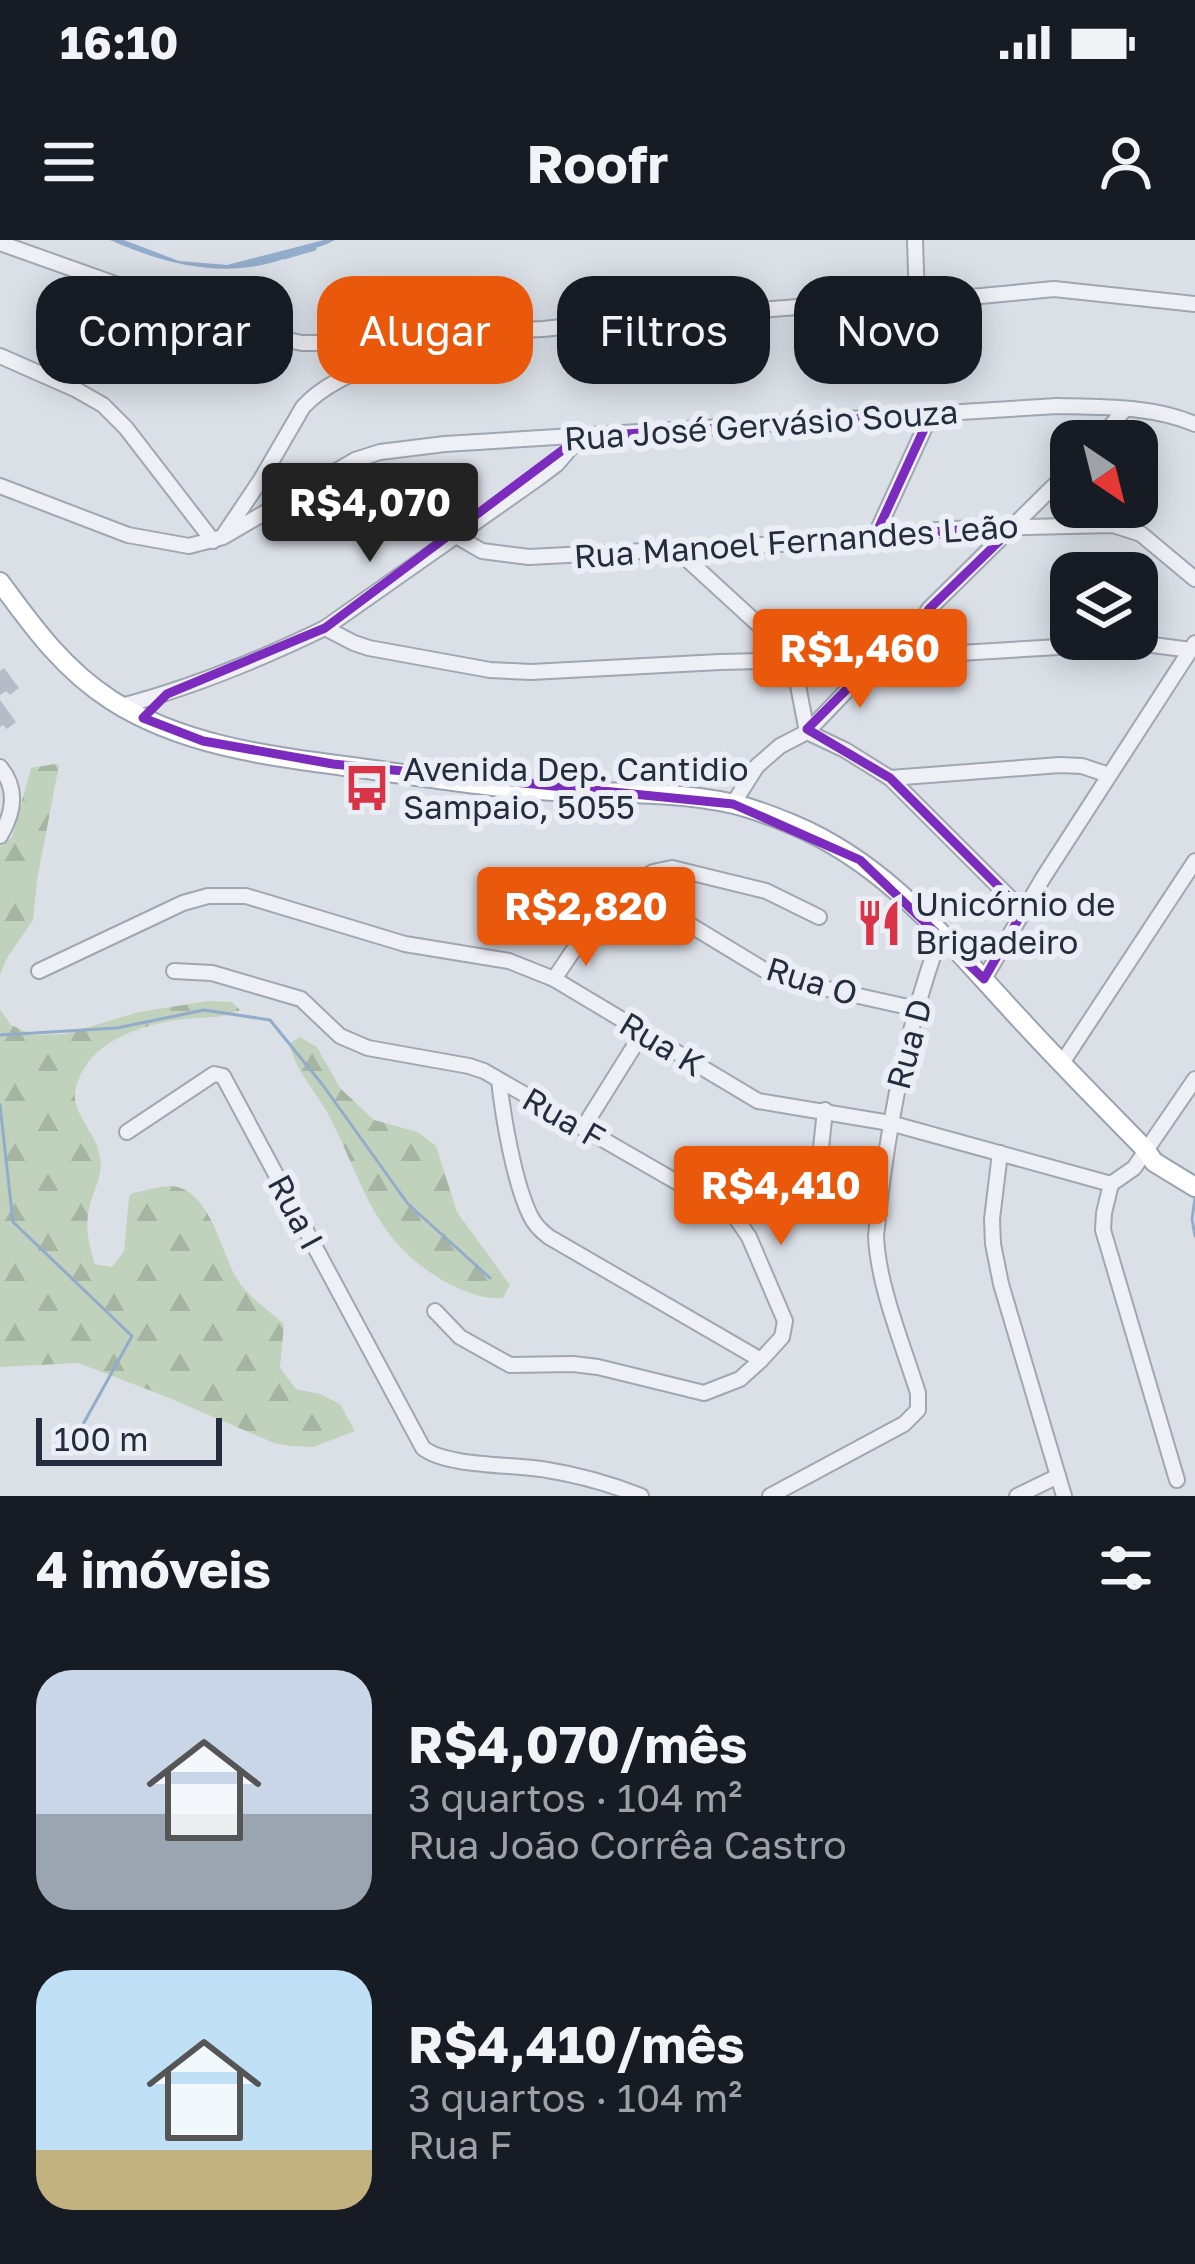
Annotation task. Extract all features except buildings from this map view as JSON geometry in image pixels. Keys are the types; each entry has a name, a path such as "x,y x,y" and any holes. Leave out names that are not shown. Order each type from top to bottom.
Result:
{"main road":[{"path":"0,582 56,657 77,676 143,718 203,741 516,789 734,804 827,840 860,860 918,908 1154,1162 1189,1184"}],"street":[{"path":"915,240 916,276"},
{"path":"0,243 250,332 317,344"},
{"path":"982,296 1054,289 1195,304"},
{"path":"533,329 794,307"},
{"path":"0,356 103,405 218,539"},
{"path":"0,486 128,535 189,546 218,539 260,481 303,407 330,384"},
{"name":"Rua José Gervásio Souza","path":"218,539 367,456 445,444 1057,406 1126,409 1195,424"},
{"path":"1116,420 1126,409"},
{"path":"875,536 931,414"},
{"path":"121,706 167,694 325,628 556,464 580,437"},
{"path":"904,655 929,609 1050,490"},
{"name":"Rua Manoel Fernandes Leão","path":"456,536 482,551 529,557 1015,526 1123,526 1141,534 1195,579"},
{"path":"677,550 792,661 807,732"},
{"path":"325,628 354,644 515,672 1109,644 1193,647 984,979"},
{"path":"734,804 757,766 807,732 878,658"},
{"path":"143,718 167,694"},
{"path":"807,732 890,778 1023,911"},
{"path":"890,778 1060,765 1109,775"},
{"path":"0,767 10,782 13,800 0,836"},
{"path":"1062,1064 1195,861"},
{"path":"554,979 598,914 652,872 671,868 766,891 819,916"},
{"name":"Rua O","path":"628,888 766,970 796,982 917,1009"},
{"name":"Rua K","path":"38,970 183,903 229,894 270,901 426,949 509,961 554,979 758,1100 890,1123 1111,1184"},
{"name":"Rua D","path":"772,1496 904,1424 918,1410 918,1393 877,1251 890,1123 917,1009 941,934"},
{"name":"Rua F","path":"174,971 212,973 307,1003 340,1036 368,1048 470,1066 734,1215 785,1321 782,1337 761,1360"},
{"path":"583,1128 643,1032"},
{"name":"Rua I","path":"127,1132 214,1074 227,1080 423,1448 444,1459 547,1470 641,1496"},
{"path":"1177,1480 1103,1229 1111,1184 1134,1168 1195,1079"},
{"path":"435,1311 460,1336 510,1365 584,1365 704,1394 740,1379 761,1360 538,1228 524,1198 499,1080"},
{"path":"821,1148 825,1109"},
{"path":"1000,1153 993,1244 1064,1496"},
{"path":"1017,1496 1058,1476"}],"highlighted area":[{"path":"931,414 875,536 1015,526 929,609 904,655 879,657 807,729 890,778 1023,911 984,979 860,860 733,804 333,764 203,741 143,718 167,694 325,628 580,437"}],"green space":[{"path":"59,765 33,920 0,975 0,847 12,837 31,768"},
{"path":"232,1002 240,1010 136,1030 97,1053 80,1076 77,1106 101,1163 88,1217 90,1248 95,1264 112,1267 124,1251 132,1193 171,1186 195,1198 212,1222 241,1284 284,1324 280,1368 296,1389 340,1404 355,1431 313,1447 274,1443 78,1363 0,1367 0,1009 11,1025 33,1035 65,1034 139,1012"},
{"path":"300,1037 317,1047 340,1088 374,1120 418,1132 436,1146 457,1212 510,1285 503,1298 479,1296 442,1280 418,1264 384,1227 329,1116 297,1064 289,1044"}],"water":[{"path":"110,240 124,240 179,261 227,265 335,240 277,261 232,269 190,266"}],"waterway":[{"path":"284,258 315,249"},
{"path":"0,1035 117,1028 204,1010 270,1020 408,1204 490,1278"},
{"path":"0,1105 13,1222 132,1336 81,1428"},
{"path":"1195,1198 1195,1236"}],"place":[{"name":"Avenida Dep. Cantidio Sampaio, 5055","path":"367,788"},
{"name":"Unicórnio de Brigadeiro","path":"879,923"}]}
